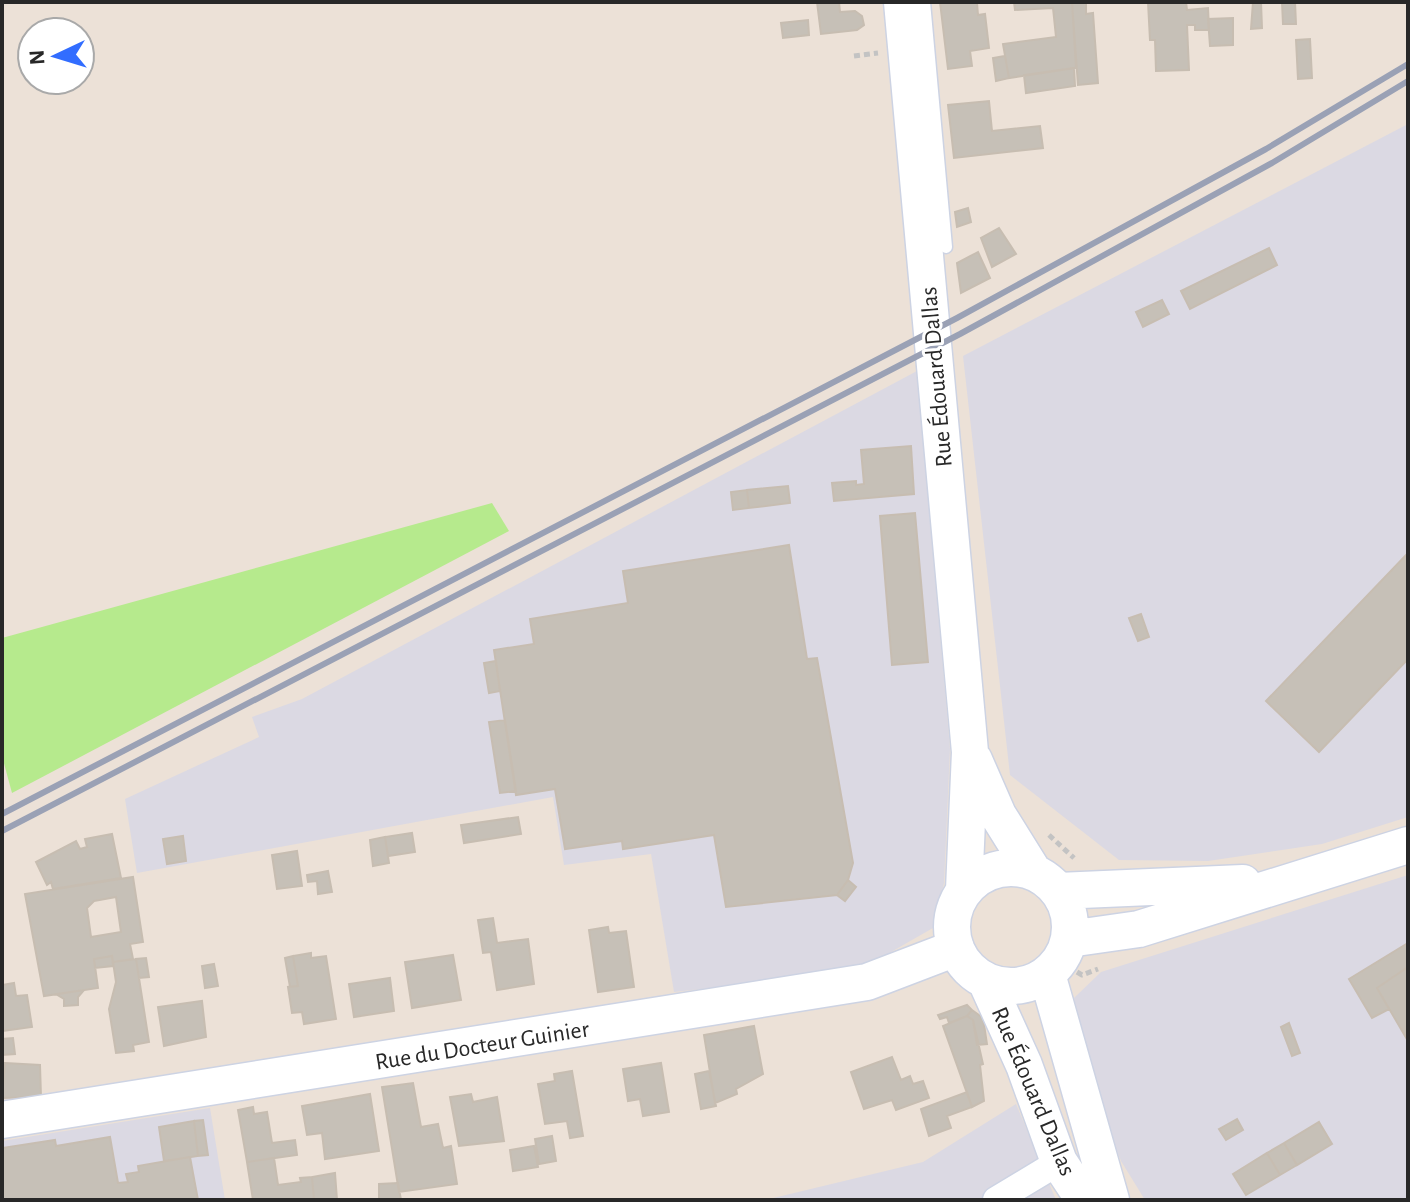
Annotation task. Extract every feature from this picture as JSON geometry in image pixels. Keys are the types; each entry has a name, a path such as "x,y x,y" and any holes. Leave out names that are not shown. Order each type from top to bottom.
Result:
{"street":[{"name":"Rue Édouard Dallas","path":"902,2 970,752 964,890"},
{"name":"Rue Édouard Dallas","path":"970,752 998,815 1046,881"},
{"path":"1069,939 1139,929 1408,845"},
{"path":"1046,881 1067,906 1069,939 1058,963 1047,974 1017,986 986,981 973,973 956,948 953,918 964,890 978,877 995,869 1014,867 1046,881 1285,881"},
{"name":"Rue du Docteur Guinier","path":"2,1120 867,982 956,948"},
{"name":"Rue Édouard Dallas","path":"1047,974 1111,1200"},
{"name":"Rue Édouard Dallas","path":"986,981 1024,1065 1059,1162 1084,1200"},
{"path":"996,1200 1059,1162"}],"lane":[{"path":"924,2 946,247"}],"shaded area":[{"path":"1408,124 1408,817 1322,844 1208,861 1119,860 1010,775 963,356"},
{"path":"917,371 950,749 944,883 933,928 870,964 819,976 674,992 651,854 564,865 553,797 137,873 125,799 259,737 252,717 302,699"},
{"path":"1408,875 1408,1200 1145,1200 1121,1161 1101,1113 1074,998 1101,972"},
{"path":"1016,1104 1056,1200 765,1200 923,1162"},
{"path":"210,1108 225,1200 2,1200 2,1141"}],"green space":[{"path":"492,503 509,531 12,793 2,756 2,638"}],"building":[{"path":"817,2 839,2 840,12 855,11 862,16 864,25 857,30 821,34"},
{"path":"940,2 977,3 978,15 985,14 989,48 970,51 972,66 948,69"},
{"path":"1014,2 1072,2 1076,68 1009,78 1003,44 1056,37 1053,8 1015,10"},
{"path":"1072,2 1086,2 1086,14 1093,13 1098,83 1078,85"},
{"path":"1148,2 1186,2 1187,10 1208,8 1209,30 1195,30 1195,25 1187,25 1189,70 1156,71 1155,40 1150,40"},
{"path":"1253,2 1261,2 1262,28 1251,29"},
{"path":"1282,2 1295,2 1296,24 1283,24"},
{"path":"1233,18 1233,45 1210,46 1208,19"},
{"path":"808,20 809,35 783,38 781,23"},
{"path":"1310,39 1312,78 1298,79 1296,40"},
{"path":"1005,56 1009,78 996,81 993,58"},
{"path":"1074,68 1075,86 1026,93 1024,75"},
{"path":"989,101 992,131 1040,126 1043,148 954,158 948,105"},
{"path":"968,208 971,222 957,227 955,212"},
{"path":"999,228 1016,254 992,267 981,238"},
{"path":"1269,248 1277,265 1190,309 1181,291"},
{"path":"978,252 990,278 961,293 957,263"},
{"path":"1162,300 1169,314 1143,327 1136,312"},
{"path":"911,446 914,494 834,501 832,483 856,481 856,485 864,484 861,450"},
{"path":"788,486 790,503 749,508 747,490"},
{"path":"747,490 749,508 733,510 731,492"},
{"path":"915,513 928,662 892,665 880,516"},
{"path":"789,545 807,659 817,658 853,863 848,880 837,895 726,907 714,835 623,849 622,841 565,849 555,789 516,795 494,650 534,644 530,619 628,603 623,571"},
{"path":"1408,553 1408,659 1319,752 1266,701"},
{"path":"1141,614 1149,637 1138,641 1129,618"},
{"path":"496,661 500,691 489,693 484,663"},
{"path":"505,720 516,791 500,793 489,722"},
{"path":"518,817 521,834 464,843 461,825"},
{"path":"412,833 415,852 388,856 385,837"},
{"path":"112,834 121,878 53,889 51,882 47,885 36,862 76,841 80,849 87,847 85,839"},
{"path":"183,836 186,861 167,864 163,839"},
{"path":"385,837 389,863 373,866 370,840"},
{"path":"297,851 302,886 277,889 272,855"},
{"path":"328,871 332,892 318,894 317,881 308,882 307,875"},
{"path":"133,877 143,942 130,944 133,959 113,962 112,956 94,959 98,988 44,996 25,894","holes":["116,897 121,932 91,937 87,908 94,901"]},
{"path":"848,880 856,887 845,901 837,895"},
{"path":"493,918 497,943 528,939 534,984 497,990 491,952 483,953 478,920"},
{"path":"608,927 609,933 626,931 634,987 598,992 589,930"},
{"path":"1408,943 1408,967 1377,988 1389,1009 1372,1018 1349,979"},
{"path":"311,953 311,958 326,956 336,1019 304,1024 302,1012 292,1013 288,987 298,986 293,956"},
{"path":"453,955 461,1000 412,1008 405,962"},
{"path":"112,956 113,966 95,968 94,959"},
{"path":"293,956 298,986 290,987 285,958"},
{"path":"146,958 149,977 139,978 136,959"},
{"path":"136,959 149,1042 133,1045 134,1051 116,1053 109,1009 116,982 113,962"},
{"path":"214,964 218,986 205,988 202,966"},
{"path":"1408,967 1408,1041 1377,988"},
{"path":"390,978 394,1011 354,1017 349,984"},
{"path":"14,983 16,996 27,995 32,1027 2,1031 2,985"},
{"path":"84,990 78,997 78,1005 64,1006 64,999 56,994"},
{"path":"202,1001 206,1037 164,1046 158,1007"},
{"path":"967,1005 972,1010 967,1016 949,1023 947,1017 940,1019 938,1015"},
{"path":"972,1010 983,1018 987,1044 977,1045 973,1020 967,1016"},
{"path":"967,1016 973,1020 983,1064 980,1065 984,1101 972,1107 943,1026"},
{"path":"1289,1023 1300,1053 1292,1056 1281,1027"},
{"path":"754,1026 763,1074 736,1089 737,1094 715,1103 704,1035"},
{"path":"13,1038 15,1054 2,1055 2,1039"},
{"path":"892,1057 901,1080 910,1076 913,1084 923,1081 929,1098 896,1110 892,1100 864,1109 851,1072"},
{"path":"5,1063 40,1065 41,1097 2,1098"},
{"path":"661,1063 669,1112 643,1116 640,1099 628,1101 623,1069"},
{"path":"572,1071 583,1136 570,1138 567,1121 545,1124 538,1084 555,1081 554,1074"},
{"path":"709,1071 716,1106 701,1109 695,1074"},
{"path":"413,1083 421,1127 438,1124 443,1148 451,1146 457,1184 399,1192 382,1087"},
{"path":"967,1092 972,1107 947,1116 951,1128 929,1136 921,1109"},
{"path":"370,1094 379,1151 325,1159 322,1133 307,1135 302,1106"},
{"path":"471,1094 473,1102 497,1097 504,1141 459,1146 450,1097"},
{"path":"253,1107 254,1114 267,1112 272,1143 295,1140 297,1155 247,1162 238,1110"},
{"path":"1237,1119 1243,1130 1226,1140 1219,1129"},
{"path":"203,1120 208,1155 198,1156 194,1121"},
{"path":"194,1121 198,1156 164,1161 159,1127"},
{"path":"1319,1122 1332,1144 1297,1165 1284,1143"},
{"path":"552,1136 556,1161 539,1164 535,1139"},
{"path":"110,1137 118,1183 128,1182 126,1174 139,1172 138,1166 190,1157 198,1200 2,1200 2,1148 55,1140 56,1146"},
{"path":"1284,1143 1297,1165 1280,1175 1267,1153"},
{"path":"534,1146 538,1167 513,1171 510,1150"},
{"path":"1267,1153 1280,1175 1246,1195 1233,1174"},
{"path":"274,1158 278,1185 312,1177 314,1200 253,1200 247,1162"},
{"path":"335,1173 337,1200 314,1200 312,1177"},
{"path":"398,1183 401,1200 379,1200 379,1184"}],"railway":[{"path":"2,814 957,318 1266,149 1408,64"},
{"path":"2,831 960,334 1272,163 1408,81"}]}
